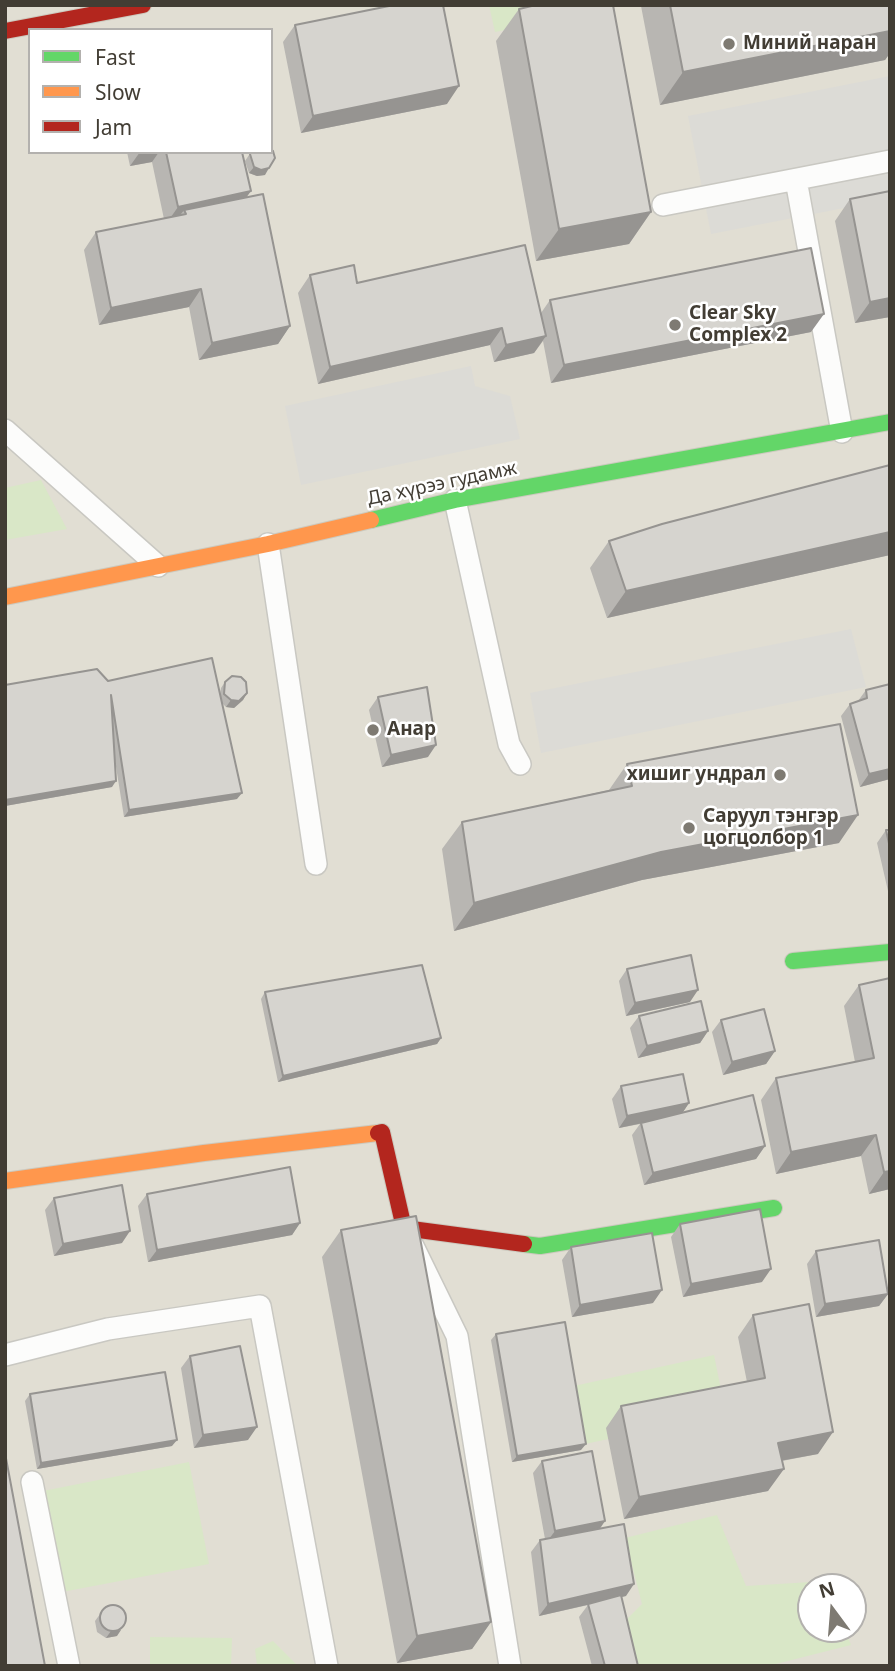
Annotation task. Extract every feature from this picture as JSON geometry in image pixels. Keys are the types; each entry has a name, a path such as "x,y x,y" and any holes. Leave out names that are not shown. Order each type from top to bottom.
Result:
{"street":[{"path":"5,31 143,5"},
{"name":"Да хүрээ гудамж","path":"5,597 268,544 455,500 890,422"},
{"path":"793,961 890,952"},
{"path":"5,1181 204,1153 382,1132 404,1228 540,1246 774,1208"}],"lane":[{"path":"663,205 890,161"},
{"path":"796,180 842,432"},
{"path":"5,430 158,566"},
{"path":"455,500 509,744 520,764"},
{"path":"268,544 316,864"},
{"path":"404,1228 457,1336 510,1666"},
{"path":"5,1355 108,1329 260,1306 327,1666"},
{"path":"32,1482 69,1666"}],"shaded area":[{"path":"5,5 890,5 890,1666 5,1666"},
{"path":"890,76 890,199 711,234 688,116"},
{"path":"471,366 475,386 510,396 520,439 301,485 285,406"},
{"path":"851,629 866,687 541,753 530,693"}],"green space":[{"path":"489,5 579,5 581,15 495,32"},
{"path":"41,480 67,529 5,540 5,488"},
{"path":"714,1355 726,1414 585,1444 574,1386"},
{"path":"189,1462 209,1564 57,1593 38,1492"},
{"path":"717,1515 746,1586 797,1583 797,1643 851,1645 768,1666 638,1666 626,1620 642,1604 625,1538"},
{"path":"150,1637 232,1638 231,1666 150,1666"},
{"path":"273,1641 298,1666 257,1666 255,1649"}],"building":[{"path":"394,5 443,5 459,86 313,116 295,25"},
{"path":"536,5 613,5 651,212 559,229 519,9"},
{"path":"670,5 890,5 890,31 683,72"},
{"path":"273,151 275,158 269,168 261,170 254,167 250,154 273,154"},
{"path":"166,154 242,154 251,191 178,207"},
{"path":"890,191 890,298 870,302 850,199"},
{"path":"263,194 290,326 212,343 201,289 111,308 96,232 186,214 184,210"},
{"path":"525,245 546,336 506,345 502,328 330,367 310,275 354,265 357,283"},
{"name":"Clear Sky Complex 2","path":"811,248 824,314 564,365 550,300"},
{"path":"890,465 890,532 626,591 609,541 662,524"},
{"path":"212,658 242,793 129,810 111,695 116,781 5,800 5,685 97,669 108,681"},
{"path":"232,676 241,677 246,682 247,693 239,701 231,700 224,694 225,682"},
{"path":"890,684 890,769 869,774 850,704 867,698 866,690"},
{"path":"427,687 436,745 391,755 378,697"},
{"name":"Саруул тэнгэр цогцолбор 1","path":"840,724 858,815 661,852 474,903 462,822 632,786 627,764"},
{"path":"886,830 890,830 890,848"},
{"path":"691,955 698,990 635,1003 627,969"},
{"path":"422,965 441,1038 283,1076 265,992"},
{"path":"890,978 890,1171 884,1172 876,1135 791,1152 776,1078 874,1058 859,985"},
{"path":"701,1001 708,1031 647,1046 639,1016"},
{"path":"764,1009 775,1051 732,1062 721,1020"},
{"path":"683,1074 689,1103 627,1116 621,1086"},
{"path":"753,1095 765,1146 653,1173 641,1123"},
{"path":"290,1167 300,1223 157,1250 147,1194"},
{"path":"122,1185 130,1231 63,1244 54,1198"},
{"path":"760,1209 771,1269 691,1284 680,1224"},
{"path":"416,1216 491,1622 417,1636 341,1230"},
{"path":"652,1233 662,1290 580,1305 571,1247"},
{"path":"879,1240 888,1294 825,1304 816,1251"},
{"path":"809,1304 833,1432 778,1443 784,1469 639,1497 621,1406 765,1378 753,1315"},
{"path":"565,1322 586,1444 517,1456 496,1334"},
{"path":"240,1346 257,1427 203,1435 190,1356"},
{"path":"165,1372 177,1440 41,1463 30,1394"},
{"path":"592,1451 605,1521 555,1531 542,1461"},
{"path":"5,1453 45,1666 5,1666"},
{"path":"624,1524 634,1584 548,1604 540,1540"},
{"path":"621,1595 638,1666 605,1666 588,1604"},
{"path":"113,1605 122,1609 126,1618 122,1627 113,1631 104,1627 100,1618 104,1609"}],"traffic: fast":[{"path":"371,520 455,500 890,422"},
{"path":"793,961 890,952"},
{"path":"524,1244 540,1246 774,1208"}],"traffic: slow":[{"path":"5,597 268,544 371,520"},
{"path":"5,1181 204,1153 378,1133"}],"traffic: jam":[{"path":"5,31 143,5"},
{"path":"378,1133 382,1132 404,1228 524,1244"}],"place":[{"name":"Миний наран","path":"729,44"},
{"name":"Clear Sky Complex 2","path":"675,325"},
{"name":"Анар","path":"373,730"},
{"name":"хишиг ундрал","path":"780,775"},
{"name":"Саруул тэнгэр цогцолбор 1","path":"689,828"}]}
